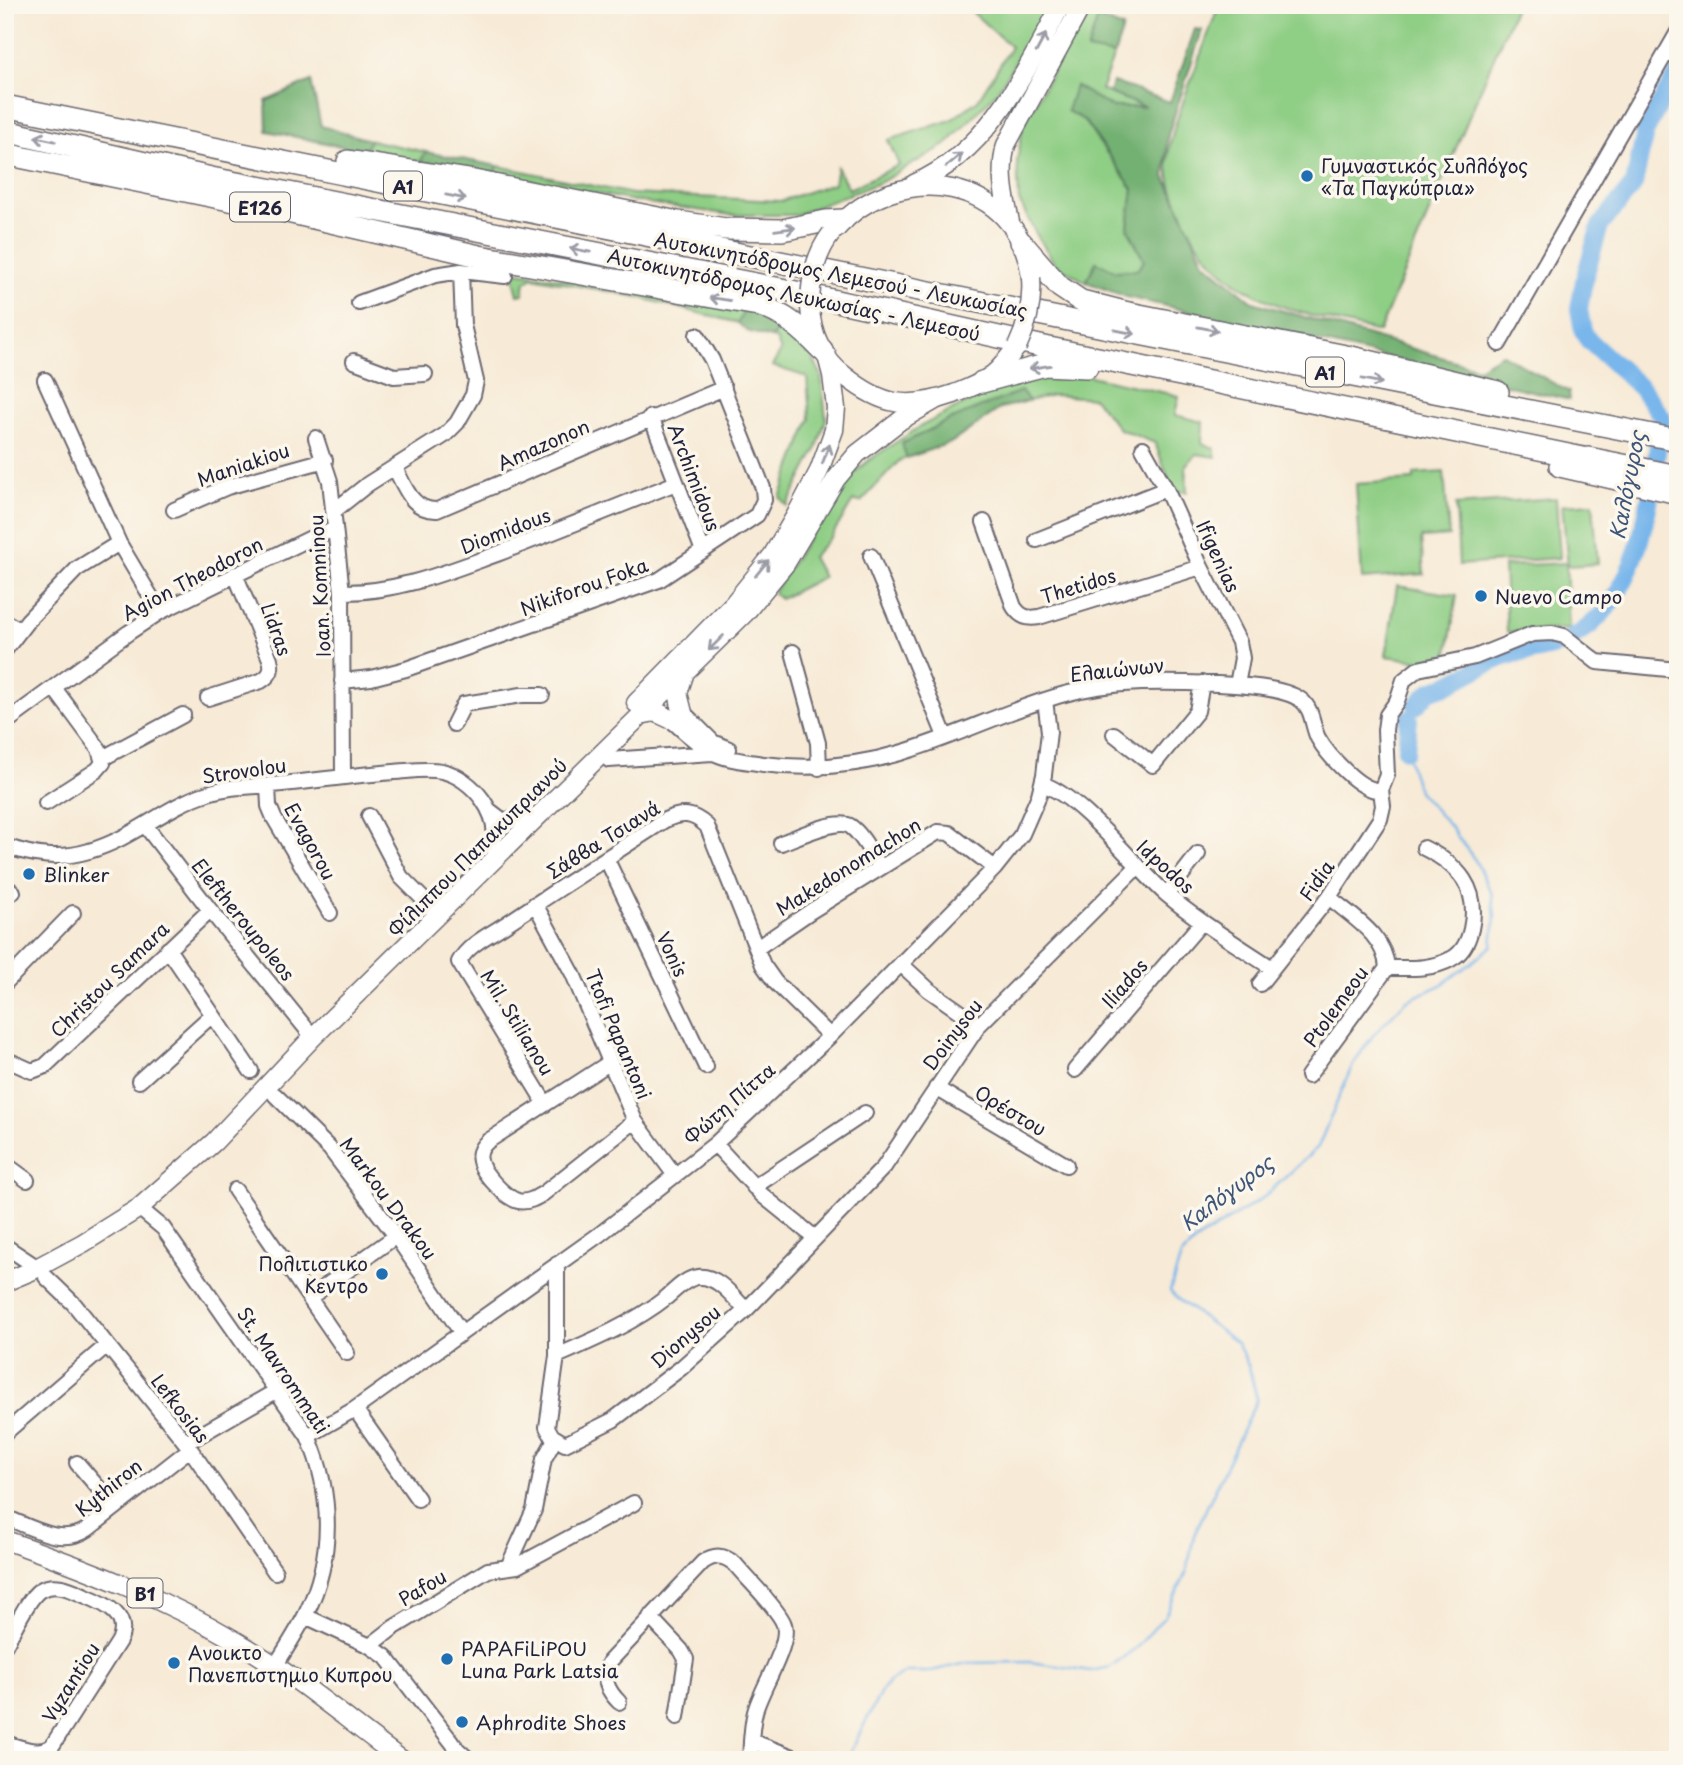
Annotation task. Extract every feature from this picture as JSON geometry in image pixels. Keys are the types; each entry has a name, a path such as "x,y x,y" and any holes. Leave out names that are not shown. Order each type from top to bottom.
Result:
{"highway":[{"path":"5,97 358,163 469,180 678,222 753,231 837,227"},
{"name":"Αυτοκινητόδρομος Λεμεσού - Λευκωσίας","path":"5,106 1672,434"},
{"name":"Αυτοκινητόδρομος Λευκωσίας - Λεμεσού","path":"5,131 211,178 791,291 1584,458 1671,483"},
{"path":"5,147 371,220 509,269 758,305 791,320 824,353"},
{"name":"E126","path":"5,154 283,211 479,256 509,269"},
{"path":"211,178 272,199"},
{"path":"1021,242 1060,287 1090,304 1350,357 1594,419"},
{"path":"982,382 1045,365 1084,366 1443,439 1617,479 1671,483"},
{"path":"1443,439 1584,458"}],"main road":[{"path":"894,192 934,186 961,190 989,202 1010,222 1021,242 1031,278 1032,302 1029,317 1017,347 995,373 982,382 937,400 905,405 874,396 837,370 824,353 810,323 814,270 823,245 837,227 859,207 894,192 925,179 965,150 997,115 1021,81 1061,5"},
{"path":"1010,222 1001,164 1006,145 1082,5"},
{"name":"Φίλιππου Παπακυπριανού","path":"5,1282 83,1243 139,1208 218,1139 310,1032 651,698 772,556 819,471 830,446 835,419 832,375 824,353"},
{"name":"Φίλιππου Παπακυπριανού","path":"28,1269 160,1178 211,1132 520,819 651,698 686,672 745,613 786,563 836,479 857,454 901,420 937,400"},
{"path":"651,698 655,712 677,716 678,694 686,672"},
{"name":"B1","path":"5,1540 76,1565 161,1600 237,1641 402,1760"}],"street":[{"path":"1499,344 1678,32"},
{"path":"359,303 435,275 509,269"},
{"path":"334,511 368,484 438,441 451,430 475,390 463,325 461,271"},
{"name":"Nikiforou Foka","path":"342,681 395,672 667,576 754,518 762,509 762,488 724,388 697,335"},
{"path":"354,361 394,376 425,374"},
{"path":"45,380 118,543 160,612"},
{"name":"Amazonon","path":"395,468 415,504 425,509 437,510 724,388"},
{"name":"Archimidous","path":"651,417 703,551"},
{"name":"Ioan. Komninou","path":"316,438 330,481 342,593 343,776"},
{"name":"Ifigenias","path":"1143,448 1166,489 1239,642 1242,657 1237,685"},
{"name":"Maniakiou","path":"174,510 227,487 325,460"},
{"name":"Diomidous","path":"342,593 385,589 443,573 676,483"},
{"path":"1037,540 1166,489"},
{"name":"Thetidos","path":"984,522 1014,607 1018,613 1028,618 1039,617 1201,567"},
{"name":"Agion Theodoron","path":"5,723 160,612 319,534 335,530"},
{"path":"5,650 77,569 118,543"},
{"path":"871,556 945,736"},
{"name":"Lidras","path":"208,698 261,681 268,676 272,668 235,574"},
{"path":"5,622 20,631"},
{"name":"Fidia","path":"1259,984 1329,897 1380,819 1383,806 1381,790 1387,775 1387,715 1407,676 1424,667 1475,657 1532,634 1552,633 1566,638 1597,662 1678,670"},
{"path":"793,652 818,743 819,768"},
{"name":"Ελαιώνων","path":"677,716 713,753 776,766 819,768 899,753 1066,693 1105,687 1185,682 1237,685 1286,694 1304,703 1324,747 1354,779 1366,788 1381,790"},
{"path":"1114,734 1153,765 1197,711 1202,684"},
{"path":"46,803 97,770 103,763 99,750 54,688"},
{"path":"454,724 464,704 522,695 542,695"},
{"name":"Ελαιώνων","path":"651,698 713,742 776,766"},
{"name":"Φώτη Πίττα","path":"308,1436 355,1409 600,1234 715,1144 830,1036 995,868 1022,834 1042,784 1049,732 1045,700"},
{"path":"103,758 183,715"},
{"path":"609,760 713,753"},
{"name":"Strovolou","path":"5,846 37,856 74,855 104,846 182,802 203,794 225,788 268,786 343,776 426,770 445,772 467,784 488,809"},
{"name":"Idpodos","path":"1042,784 1064,794 1167,894 1202,922 1272,968"},
{"name":"Evagorou","path":"268,786 269,806 274,818 330,913"},
{"path":"488,809 502,820 520,819"},
{"path":"488,809 496,829 492,847"},
{"name":"Σάββα Τσιανά","path":"459,962 470,948 606,858 665,820 685,814 697,817 709,829 763,965 775,982 830,1036"},
{"path":"369,816 398,872 410,888 431,907"},
{"path":"781,843 832,825 846,824 857,832 880,867"},
{"name":"Eleftheroupoleos","path":"145,825 209,910 310,1032"},
{"name":"Makedonomachon","path":"757,948 880,867 943,831 995,868"},
{"path":"1387,968 1419,968 1442,963 1458,955 1468,941 1473,916 1471,893 1465,880 1449,862 1424,848"},
{"path":"1167,894 1198,855"},
{"name":"Vonis","path":"606,858 706,1067"},
{"name":"Doinysou","path":"814,1237 884,1167 979,1025 1137,867"},
{"name":"Ptolemeou","path":"1308,1076 1387,968 1381,944 1329,897"},
{"name":"Ttofi Papantoni","path":"536,904 573,974 635,1121 674,1174"},
{"name":"Christou Samara","path":"5,1059 32,1071 41,1069 209,910"},
{"path":"5,983 72,913"},
{"name":"Iliados","path":"1075,1070 1202,922"},
{"path":"168,949 251,1071"},
{"name":"Mil. Stilianou","path":"459,962 545,1103"},
{"path":"901,964 929,990 979,1025"},
{"path":"139,1080 212,1015"},
{"path":"609,1063 488,1140 482,1147 480,1162 500,1190 514,1199 527,1201 544,1192 635,1121"},
{"name":"Ορέστου","path":"936,1088 1066,1165"},
{"name":"Markou Drakou","path":"275,1095 330,1149 396,1236 461,1332"},
{"path":"754,1187 865,1113"},
{"path":"715,1144 754,1187 814,1237"},
{"path":"5,1164 27,1180"},
{"path":"235,1190 346,1353"},
{"name":"St. Mavrommati","path":"155,1195 156,1209 163,1228 308,1436 323,1480 327,1532 323,1564 305,1616 275,1666"},
{"name":"St. Mavrommati","path":"139,1208 163,1228"},
{"path":"309,1298 396,1236"},
{"name":"Dionysou","path":"560,1441 613,1420 681,1368 746,1310 814,1237"},
{"name":"Lefkosias","path":"5,1246 28,1269"},
{"name":"Lefkosias","path":"5,1252 65,1295 188,1446 275,1572"},
{"path":"508,1567 534,1510 544,1460 560,1441 549,1432 547,1421 557,1356 557,1264"},
{"path":"557,1356 622,1325 661,1302 687,1281 698,1277 720,1284 746,1310"},
{"path":"6,1430 106,1346"},
{"name":"Kythiron","path":"5,1517 57,1536 70,1538 83,1532 188,1446 276,1391"},
{"path":"355,1409 418,1499"},
{"path":"77,1463 115,1507"},
{"name":"Pafou","path":"370,1646 393,1628 488,1570 517,1566 634,1503"},
{"path":"619,1702 607,1687 606,1669 610,1661 703,1562 721,1556 735,1564 782,1620 786,1634 785,1642 758,1701 750,1760"},
{"name":"Vyzantiou","path":"5,1645 34,1596 51,1586 64,1587 108,1605 118,1615 122,1628 119,1641 52,1746 37,1752 5,1743"},
{"path":"305,1616 380,1652 392,1663 460,1757"},
{"path":"650,1617 686,1659 677,1717"},
{"path":"751,1741 801,1760"}],"green space":[{"path":"974,5 1046,5 1042,18 997,92 947,144 881,182 796,215 732,215 634,201 495,173 498,166 632,194 781,201 834,183 837,167 849,189 899,165 888,140 951,120 978,100 1011,47 972,12"},
{"name":"Γυμναστικός Συλλόγος «Τα Παγκύπρια»","path":"1219,5 1516,5 1379,332 1292,310 1242,287 1220,270 1201,247 1184,219 1170,182 1169,149 1178,115"},
{"path":"1084,13 1098,18 1088,49 1114,55 1101,90 1147,108 1112,108 1076,86 1083,120 1133,189 1128,228 1144,261 1137,270 1116,271 1096,262 1086,282 1055,264 1035,232 1019,201 1017,161 1023,126"},
{"path":"1098,18 1123,28 1114,55 1087,50"},
{"path":"1195,29 1202,30 1168,135 1165,176 1204,262 1253,302 1478,368 1502,354 1569,392 1570,400 1127,297 1086,282 1096,262 1116,271 1137,270 1144,261 1128,228 1133,189 1084,120 1067,111 1075,86 1112,107 1145,107 1109,93 1113,82 1170,102"},
{"path":"311,81 321,126 370,140 364,151 267,131 266,101"},
{"path":"370,140 426,152 420,162 364,151"},
{"path":"426,152 498,166 495,173 420,162"},
{"path":"512,271 746,307 738,323 637,297 533,277 525,282 523,294 518,295"},
{"path":"746,307 778,318 776,332 771,338 747,331 738,323"},
{"path":"778,318 806,346 821,374 826,419 817,448 787,506 780,497 810,419 807,377 772,366 781,351 776,339 771,338 776,332"},
{"path":"1081,374 1179,396 1175,415 1203,422 1202,443 1214,448 1216,457 1197,454 1186,465 1187,492 1173,491 1155,443 1119,429 1094,398 1053,395 1029,401 1021,392 902,443 907,458 899,461 861,502 853,501 831,537 812,557 823,577 780,599 773,593 843,483 869,460 921,426 982,395 1024,380"},
{"path":"1021,391 1029,401 1001,408 952,442 907,458 902,444 947,421"},
{"path":"1444,472 1449,536 1421,538 1424,574 1362,579 1356,484 1414,480 1414,474"},
{"path":"1556,498 1560,558 1459,565 1456,505"},
{"path":"1593,503 1598,564 1568,566 1562,505"},
{"path":"1566,563 1569,629 1507,632 1504,566"},
{"path":"1397,586 1457,595 1446,665 1386,656"}],"waterway":[{"name":"Καλόγυρος","path":"1416,706 1431,691 1492,662 1555,646 1585,630 1608,607 1625,580 1646,515 1662,417 1642,389 1589,341 1583,331 1579,309 1585,276 1600,226 1634,184 1645,133 1678,74"},
{"name":"Καλόγυρος","path":"1406,750 1409,719"},
{"name":"Καλόγυρος","path":"846,1760 881,1692 889,1682 906,1672 926,1672 967,1663 1030,1662 1091,1671 1110,1667 1137,1647 1165,1616 1187,1571 1194,1535 1257,1399 1249,1367 1237,1343 1170,1291 1181,1256 1197,1240 1264,1197 1318,1147 1353,1064 1374,1034 1406,1001 1441,985 1492,946 1495,916 1492,894 1475,860 1448,824 1418,791 1406,750"}],"place":[{"name":"Γυμναστικός Συλλόγος «Τα Παγκύπρια»","path":"1307,176"},
{"name":"Nuevo Campo","path":"1481,596"},
{"name":"Blinker","path":"29,874"},
{"name":"Πολιτιστικο Κεντρο","path":"382,1274"},
{"name":"PAPAFiLiPOU Luna Park Latsia","path":"447,1659"},
{"name":"Ανοικτο Πανεπιστημιο Κυπρου","path":"174,1663"},
{"name":"Aphrodite Shoes","path":"462,1722"}]}
